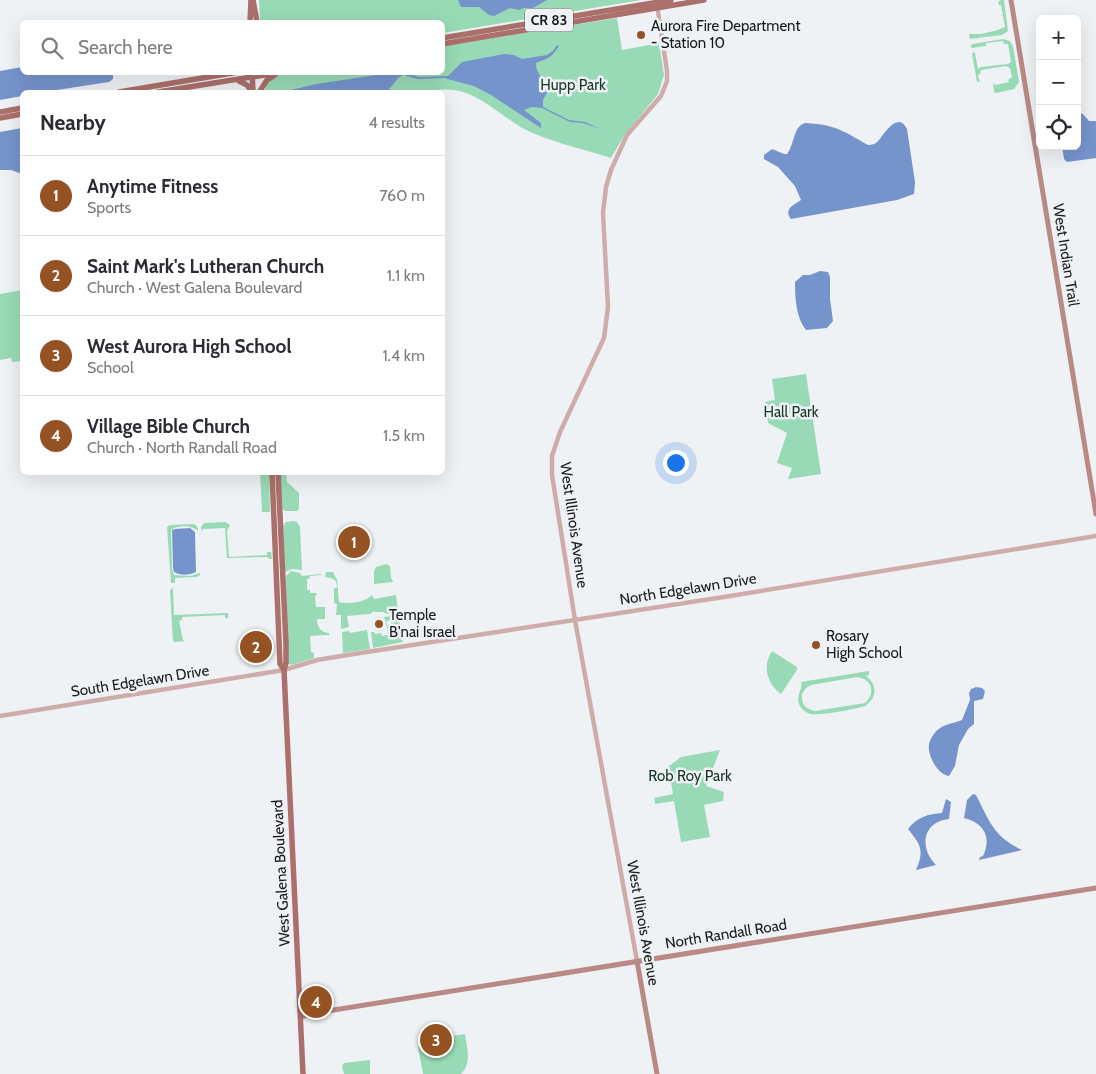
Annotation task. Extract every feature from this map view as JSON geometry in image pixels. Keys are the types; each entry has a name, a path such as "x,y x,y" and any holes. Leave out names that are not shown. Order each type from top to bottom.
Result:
{"main road":[{"path":"250,20 252,0"},
{"path":"252,0 257,20"},
{"name":"CR 83","path":"445,43 657,5 671,0"},
{"name":"CR 83","path":"445,38 657,5 704,0"},
{"name":"West Indian Trail","path":"1011,0 1096,514"},
{"path":"131,90 224,75"},
{"path":"171,90 237,80 252,75 252,90"},
{"path":"259,75 260,90"},
{"path":"261,90 267,80 276,75"},
{"path":"237,80 247,85 251,90"},
{"path":"0,112 20,108"},
{"path":"0,118 20,114"},
{"name":"West Galena Boulevard","path":"272,475 280,664 284,670"},
{"name":"West Galena Boulevard","path":"278,475 285,616 286,654 284,670 303,1074"},
{"path":"278,606 282,608 285,616"},
{"name":"North Randall Road","path":"300,1017 321,1012 1096,888"},
{"name":"West Illinois Avenue","path":"637,961 657,1074"}],"street":[{"name":"West Illinois Avenue","path":"637,961 575,620 552,475 552,456 560,432 604,338 608,307 603,214 606,187 611,170 625,140 637,122 659,99 667,80 657,5"},
{"name":"North Edgelawn Drive","path":"284,670 317,660 1096,536"},
{"name":"South Edgelawn Drive","path":"0,716 284,670"}],"green space":[{"path":"259,0 641,0 445,33 445,20 260,20"},
{"path":"1004,0 1008,31 1002,35 970,39 969,34 981,34 1005,27 1003,16 1001,16 1003,15 1001,5 998,2"},
{"name":"Hupp Park","path":"617,18 622,50 659,43 664,75 658,94 624,136 611,158 535,134 485,103 459,91 445,89 265,90 272,79 285,75 445,75 445,46"},
{"path":"1003,39 1010,41 1013,46 1019,82 1014,89 996,93 994,92 993,83 995,85 1009,82 1008,80 1012,77 1010,68 1006,66 981,70 978,75 981,81 977,82 972,54 975,53 978,69 1008,64 1011,62 1008,44 1004,44 1003,41 986,43 986,46 972,48 970,46"},
{"path":"20,290 20,361 12,362 11,358 0,360 0,294"},
{"name":"Hall Park","path":"806,374 821,474 788,479 792,468 777,463 787,433 768,423 765,402 775,400 772,379"},
{"path":"260,475 270,475 271,512 269,480 270,512 262,512"},
{"path":"280,475 286,475 287,482 299,493 299,509 297,511 285,511 282,509"},
{"path":"294,521 300,527 302,570 292,569 285,572 283,525 287,524 284,524 286,522"},
{"path":"225,522 230,525 227,531 229,557 267,555 267,552 271,552 272,559 268,557 227,558 225,528 203,529 202,532 201,527 204,523"},
{"path":"194,524 197,526 198,531 184,526 171,530 172,569 174,575 190,576 200,573 200,575 196,577 175,578 175,583 171,583 167,527 170,525"},
{"path":"386,564 390,566 393,582 374,584 374,571 376,567"},
{"path":"291,571 300,573 302,576 321,574 310,576 307,579 307,590 310,590 310,593 317,593 315,597 316,607 325,607 325,619 317,619 317,622 320,629 329,633 329,635 310,636 311,652 314,653 314,658 291,665 287,663 286,576"},
{"path":"326,572 333,572 337,580 339,602 356,602 365,600 372,595 374,599 396,595 398,612 387,614 374,611 370,614 347,616 349,627 341,629 341,615 336,615 337,604 334,603 334,588 337,588 336,581 325,577"},
{"path":"175,588 173,589 174,615 228,613 228,618 225,618 225,615 182,617 182,620 179,621 183,640 185,641 173,641 170,591 171,589"},
{"path":"399,615 403,642 373,648 371,632 375,634 381,633 382,636 388,635 384,617","holes":["391,620 391,625 386,623 387,621"]},
{"path":"367,630 370,649 343,653 342,632 349,631 350,633"},
{"path":"772,651 797,667 797,670 781,694 769,680 767,663"},
{"path":"869,671 869,675 866,676 873,683 874,695 865,706 829,713 811,714 801,708 799,704 798,698 801,682","holes":["857,677 862,678 871,687 870,695 865,703 815,711 806,708 803,703 802,694 811,685"]},
{"name":"Rob Roy Park","path":"720,750 706,786 724,792 723,801 704,805 710,837 681,842 674,801 655,804 654,798 673,794 668,767 681,757"},
{"path":"465,1034 468,1060 461,1074 423,1074 418,1047 423,1040"},
{"path":"370,1060 370,1074 344,1074 342,1066 344,1063"}],"water":[{"path":"458,0 547,0 533,8 519,10 510,8 494,16 489,15 479,7 461,7"},
{"path":"557,45 559,46 547,59 536,63 542,80 542,86 548,91 543,100 543,107 569,120 585,122 600,129 583,123 570,122 542,108 532,107 524,110 541,123 541,128 474,86 444,78 418,79 403,75 419,77 448,76 462,62 504,54 514,55 522,59 547,55"},
{"path":"20,67 20,75 113,75 113,79 109,82 57,90 20,90 20,96 0,100 0,71"},
{"path":"376,75 403,75 398,78 389,90 291,90 316,84"},
{"path":"1081,114 1089,121 1096,121 1096,158 1067,162 1064,159 1063,150 1081,150"},
{"path":"900,122 907,129 915,182 914,194 897,200 791,219 788,213 789,210 801,200 795,186 778,167 764,159 764,155 772,149 787,154 796,131 802,124 833,127 868,145 877,142 892,125"},
{"path":"20,128 20,173 11,170 0,170 0,132"},
{"path":"820,271 828,272 830,277 833,321 827,328 806,330 798,314 795,282 803,275 810,275"},
{"path":"190,528 195,532 196,572 180,574 174,572 173,568 172,530"},
{"path":"976,687 982,688 985,691 983,699 974,701 974,724 968,729 959,745 955,766 949,776 945,775 937,768 932,759 929,749 930,741 940,728 962,720 970,700 969,693 971,689"},
{"path":"973,794 976,795 998,834 1022,850 979,860 986,849 986,837 977,823 964,818 967,800"},
{"path":"946,799 951,802 949,819 933,825 926,837 927,851 936,865 916,870 921,852 916,839 908,829 923,817 942,813"}],"place":[{"name":"Aurora Fire Department - Station 10","path":"641,35"},
{"name":"Anytime Fitness","path":"354,542"},
{"name":"Temple B'nai Israel","path":"379,624"},
{"name":"Rosary High School","path":"816,645"},
{"name":"Saint Mark's Lutheran Church","path":"256,647"},
{"name":"Village Bible Church","path":"316,1002"},
{"name":"West Aurora High School","path":"436,1040"}]}
